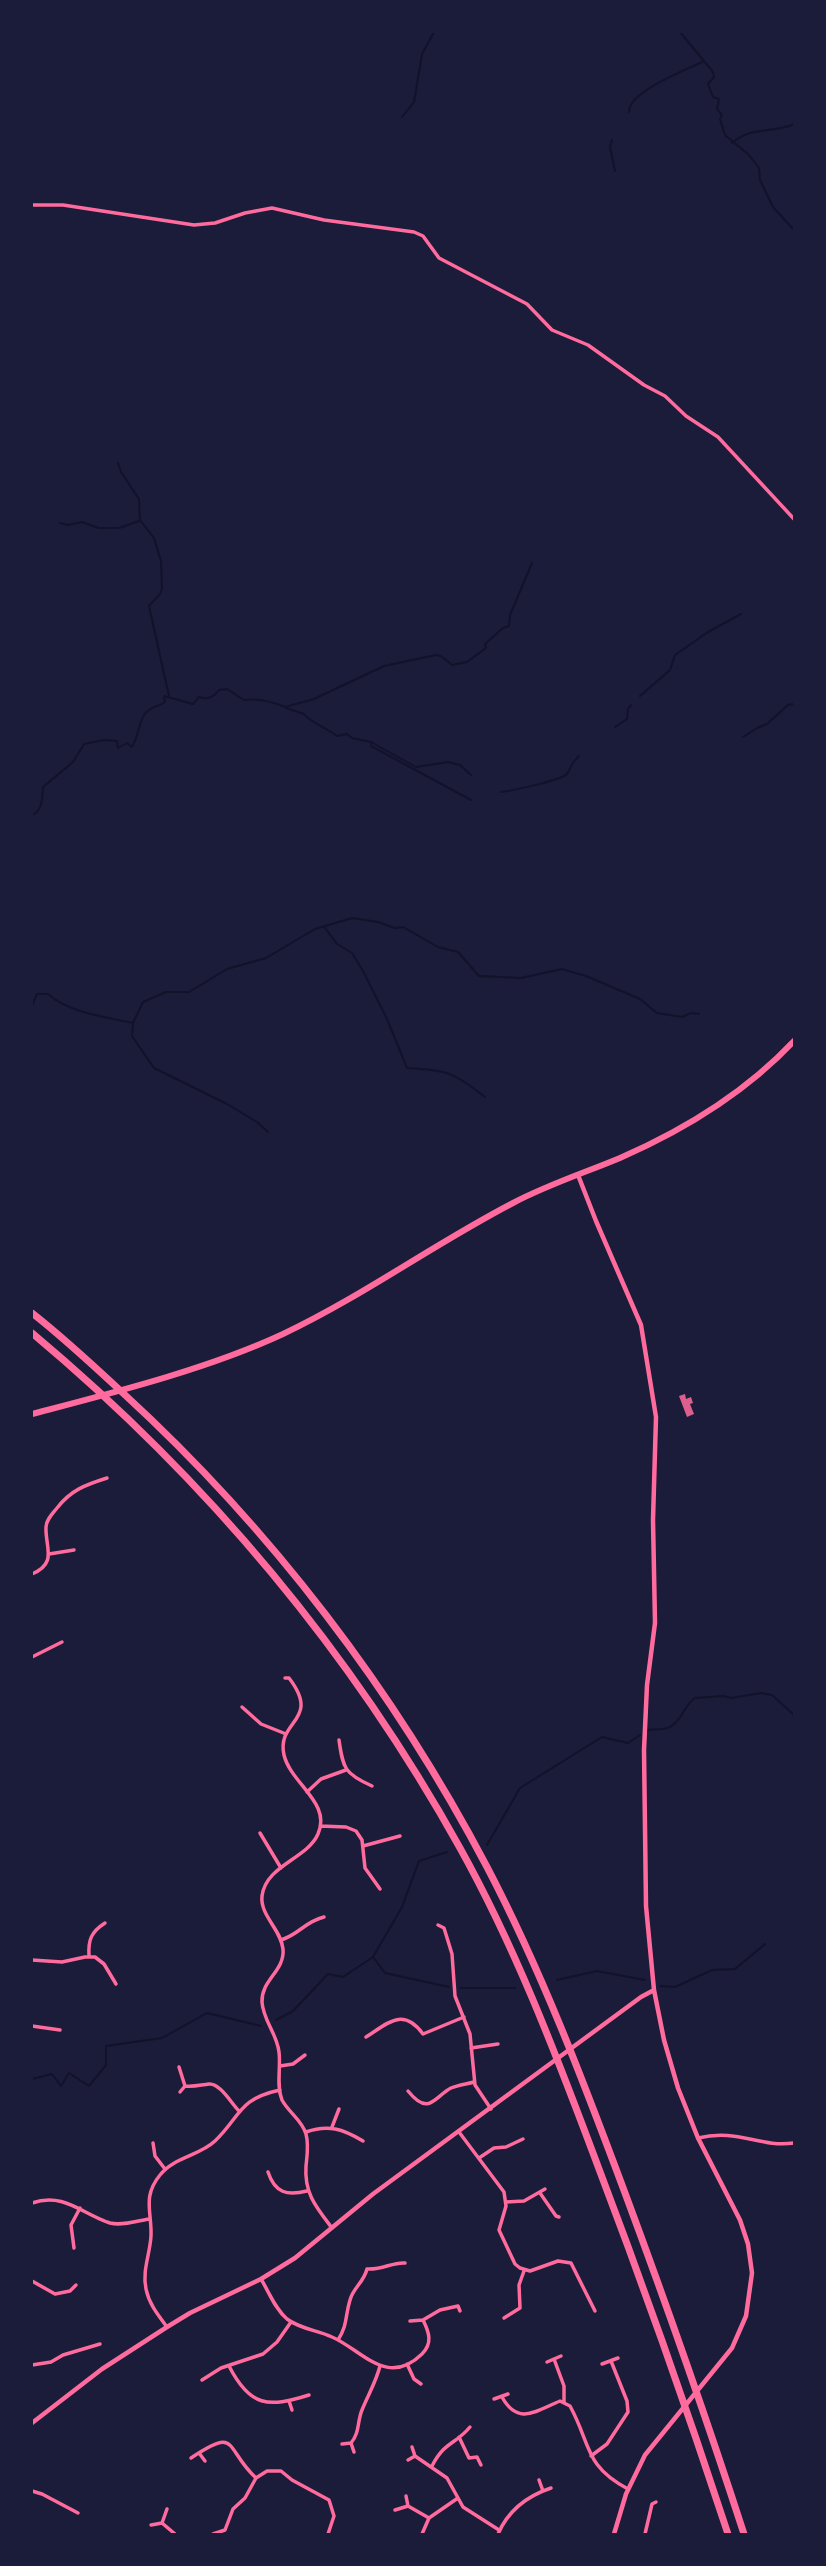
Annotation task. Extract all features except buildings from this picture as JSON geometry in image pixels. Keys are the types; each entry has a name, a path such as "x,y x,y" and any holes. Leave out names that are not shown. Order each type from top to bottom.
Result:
{"highway":[{"path":"32,1313 166,1434 220,1489 278,1555 344,1638 407,1730 453,1806 519,1932 575,2060 680,2344 744,2535"},
{"path":"32,1333 159,1448 260,1557 358,1684 438,1810 508,1942 565,2078 667,2354 728,2535"}],"main road":[{"path":"32,1414 234,1354 297,1327 371,1287 513,1202 644,1147 691,1122 747,1082 794,1041"}],"street":[{"path":"32,205 63,205 194,225 215,223 272,208 324,220 416,233 423,236 439,258 527,304 552,330 588,345 665,396 686,416 718,437 794,520"},
{"path":"578,1174 639,1319 646,1345 656,1417 654,1632 647,1685 644,1750 646,1906 654,1990 673,2072 698,2138 740,2220 751,2263 750,2293 743,2325 732,2348 645,2455 628,2489 614,2535"},
{"path":"32,1574 41,1569 49,1554 46,1527 51,1516 77,1488 107,1478"},
{"path":"49,1554 58,1555 74,1550"},
{"path":"32,1657 62,1642"},
{"path":"285,1678 289,1678 293,1683 302,1702 298,1717 286,1734 283,1750 294,1777 318,1807 320,1826 314,1840 264,1886 262,1903 281,1940 283,1952 281,1963 266,1985 262,1999 277,2042 280,2090 284,2103 306,2132 307,2191 332,2228"},
{"path":"242,1707 261,1724 286,1734"},
{"path":"338,1740 342,1764 353,1777 372,1786"},
{"path":"307,1792 321,1779 346,1769"},
{"path":"320,1826 350,1828 360,1836 365,1868 380,1889"},
{"path":"260,1833 281,1868"},
{"path":"363,1846 401,1836"},
{"path":"281,1940 294,1935 307,1922 324,1917"},
{"path":"89,1956 90,1937 96,1928 105,1923"},
{"path":"438,1926 443,1928 450,1943 455,1996 470,2034 474,2082 491,2109"},
{"path":"32,1960 68,1961 95,1957 104,1964 116,1984"},
{"path":"32,2423 95,2374 167,2327 261,2279 295,2258 373,2194 654,1990"},
{"path":"366,2037 401,2019 413,2022 423,2034 464,2017"},
{"path":"32,2025 60,2030"},
{"path":"471,2048 498,2044"},
{"path":"280,2066 293,2064 305,2055"},
{"path":"179,2067 185,2086"},
{"path":"408,2091 419,2102 429,2103 439,2100 450,2089 474,2082"},
{"path":"180,2092 185,2086 217,2085 239,2111"},
{"path":"167,2327 152,2305 146,2288 145,2273 151,2236 150,2195 156,2181 165,2169 218,2138 239,2111 256,2097 280,2090"},
{"path":"331,2127 339,2109"},
{"path":"306,2132 331,2127 363,2141"},
{"path":"459,2132 504,2192 506,2202 499,2225 500,2234 513,2260 524,2270 534,2270 558,2261 570,2263 594,2311"},
{"path":"698,2138 717,2133 740,2135 779,2145 794,2143"},
{"path":"479,2158 494,2148 509,2146 523,2139"},
{"path":"153,2143 155,2156 165,2169"},
{"path":"268,2172 279,2191 290,2194 307,2191"},
{"path":"506,2202 524,2201 545,2189"},
{"path":"540,2193 559,2217"},
{"path":"32,2203 46,2199 60,2200 115,2224 149,2219"},
{"path":"74,2248 70,2230 80,2208"},
{"path":"338,2340 347,2323 351,2298 367,2269 383,2269 405,2263"},
{"path":"504,2318 520,2308 519,2285 524,2270"},
{"path":"261,2279 280,2312 291,2322 338,2340 365,2360 380,2366 396,2367 407,2364 422,2354 428,2346 429,2332 423,2320"},
{"path":"32,2281 55,2294 70,2291 76,2285"},
{"path":"410,2321 423,2320 440,2309 458,2306 460,2311"},
{"path":"202,2380 221,2368 253,2360 271,2349 291,2322"},
{"path":"32,2365 51,2362 63,2355 100,2344"},
{"path":"547,2362 561,2356"},
{"path":"601,2364 618,2358"},
{"path":"554,2359 564,2386 564,2402"},
{"path":"591,2456 607,2444 628,2412 627,2401 611,2361"},
{"path":"407,2364 414,2379 421,2384"},
{"path":"229,2366 236,2381 254,2397 270,2403 309,2395"},
{"path":"342,2444 351,2443 356,2436 361,2412 380,2366"},
{"path":"494,2399 508,2394"},
{"path":"502,2397 510,2411 521,2414 564,2402 570,2406 591,2456 604,2474 628,2489"},
{"path":"289,2401 292,2410"},
{"path":"432,2466 445,2446 471,2427"},
{"path":"459,2437 469,2458 477,2457 481,2465"},
{"path":"191,2459 218,2441 225,2441 231,2444 247,2469 256,2477"},
{"path":"351,2443 354,2452"},
{"path":"412,2447 415,2456 447,2478 463,2507 498,2532 509,2515 523,2502 551,2488"},
{"path":"199,2453 205,2461"},
{"path":"408,2460 415,2456"},
{"path":"214,2535 225,2530 233,2509 246,2498 256,2477 267,2471 281,2471 302,2486 325,2496 334,2508 328,2535"},
{"path":"539,2480 543,2491"},
{"path":"32,2491 50,2497 78,2514"},
{"path":"406,2496 408,2506"},
{"path":"422,2535 429,2518 458,2498"},
{"path":"645,2535 652,2504 656,2502"},
{"path":"395,2510 408,2506 429,2518"},
{"path":"162,2523 167,2509"},
{"path":"152,2525 162,2523"},
{"path":"162,2523 175,2535"}],"waterway":[{"path":"402,117 414,102 422,54 434,32 440,32"},
{"path":"680,32 713,72 714,77 708,84 713,97 719,99 717,109 722,115 720,119 725,135 749,155 759,168 760,180 773,207 794,230"},
{"path":"629,112 631,104 647,90 702,62"},
{"path":"732,143 747,134 794,124"},
{"path":"612,140 610,147 615,171"},
{"path":"118,463 139,499 140,520 154,538 161,561 162,588 149,606 169,696"},
{"path":"60,523 68,525 82,522 99,528 119,528 139,521"},
{"path":"32,815 40,807 43,787 73,762 84,744 104,740 117,741 118,748 127,743 132,747 143,717 151,709 165,702 164,696 193,704 199,697 210,697 219,690 227,689 244,700 264,700 285,707 314,699 384,666 436,655 452,665 467,662 486,648 485,644 503,628 509,626 510,615 532,563"},
{"path":"640,696 670,670 675,655 708,632 741,614"},
{"path":"743,737 767,724 788,705 794,704"},
{"path":"615,727 627,719 631,705"},
{"path":"286,708 304,714 337,736 347,734 352,738 371,742 416,767 448,762 460,765 471,775"},
{"path":"371,742 371,746 471,800"},
{"path":"501,792 563,776 579,756"},
{"path":"32,1006 37,994 48,994 77,1010 133,1023 143,1002 166,992 189,992 227,969 266,958 315,929 352,918 395,928 403,927 438,947 458,952 479,976 521,978 562,969 640,999 657,1013 682,1017 691,1013 699,1014"},
{"path":"325,928 337,944 352,953 363,971 407,1068 449,1074 485,1097"},
{"path":"133,1025 132,1036 154,1068 227,1104 268,1132"},
{"path":"647,1730 670,1727 695,1698 731,1698 761,1693 772,1695 794,1715"},
{"path":"487,1845 520,1788 602,1737 628,1743 640,1735"},
{"path":"276,2020 293,2011 328,1974 343,1977 373,1957 402,1907 419,1861 447,1852"},
{"path":"660,1986 675,1987 712,1970 735,1969 765,1944"},
{"path":"373,1957 385,1973 449,1987"},
{"path":"557,1980 597,1971 645,1980"},
{"path":"460,1988 515,1988"},
{"path":"32,2079 52,2074 61,2086 69,2073 89,2086 106,2065 106,2046 162,2038 207,2013 261,2026"}]}
